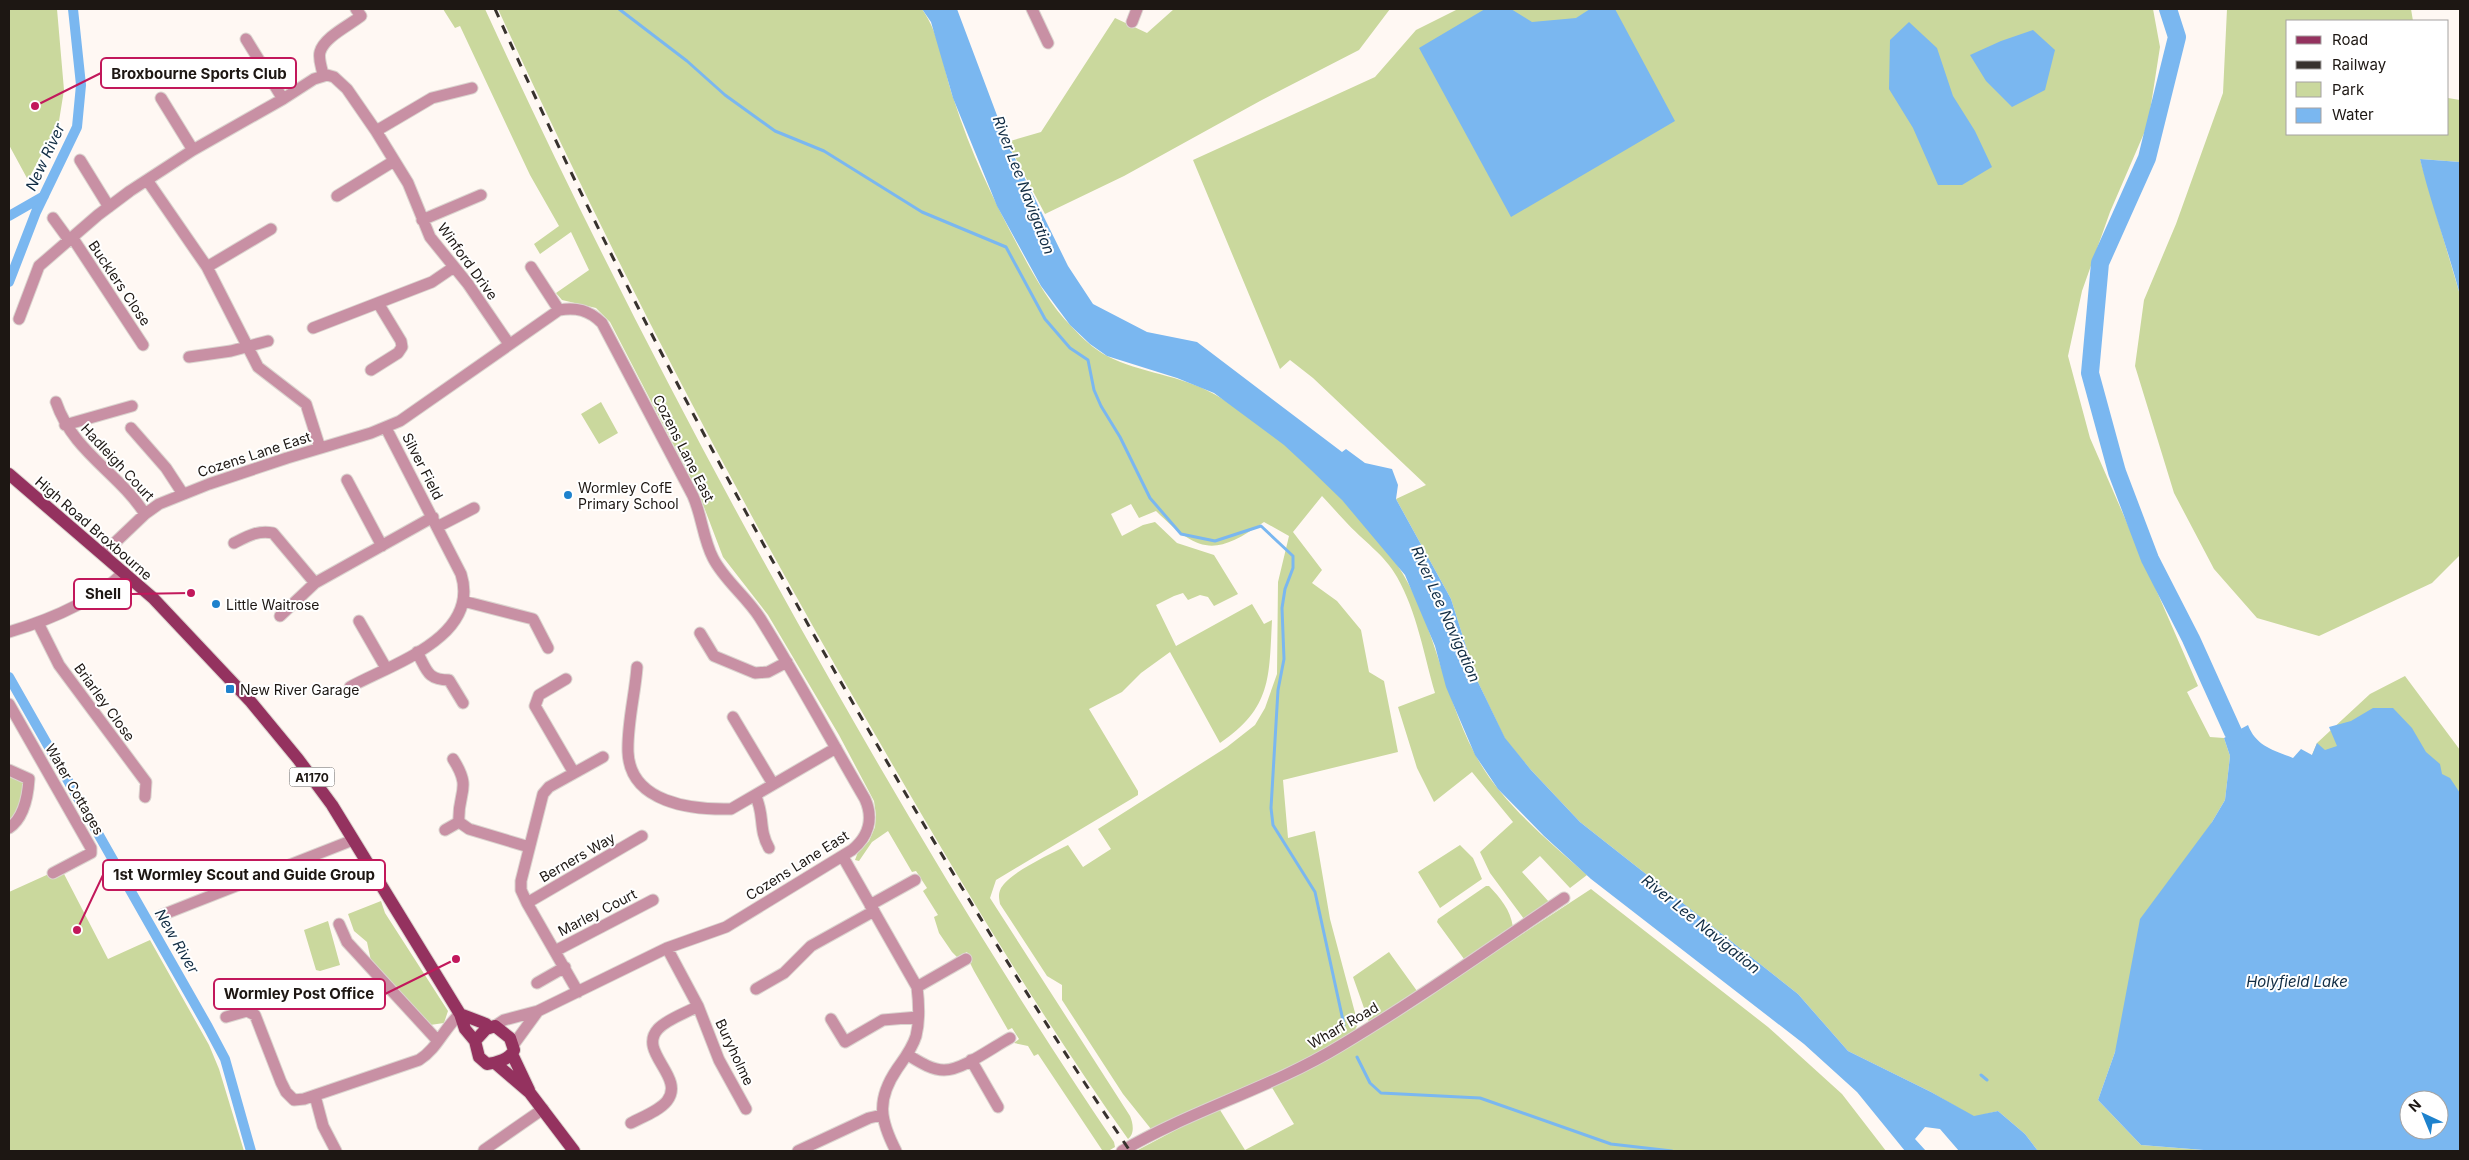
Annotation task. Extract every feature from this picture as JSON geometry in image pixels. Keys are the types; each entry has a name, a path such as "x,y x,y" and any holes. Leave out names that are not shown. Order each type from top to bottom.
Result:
{"main road":[{"name":"High Road Broxbourne","path":"9,474 153,598 251,702 298,759 353,840 460,1014 465,1029 475,1041"},
{"path":"460,1014 506,1034 530,1093"},
{"path":"491,1028 475,1041 479,1057 488,1064 495,1063 513,1049"},
{"path":"495,1063 530,1093 574,1151"}],"street":[{"path":"19,319 39,266 109,207 193,150 323,75 320,57 321,49 328,40 361,16 356,9"},
{"path":"1032,9 1048,43"},
{"path":"1132,22 1137,9"},
{"path":"246,39 283,99"},
{"name":"Winford Drive","path":"323,75 334,77 347,89 376,131 408,183 422,220 434,244 454,267 508,344"},
{"path":"376,131 432,98 472,88"},
{"path":"161,98 193,150"},
{"path":"80,160 109,207"},
{"path":"338,196 394,161"},
{"path":"147,180 207,267 247,346 262,371 292,391 306,404 320,448"},
{"name":"Winford Drive","path":"422,220 481,196"},
{"name":"Bucklers Close","path":"53,218 70,239 144,345"},
{"path":"207,267 271,229"},
{"path":"312,328 432,282 454,267"},
{"path":"531,267 559,310"},
{"path":"371,370 398,353 402,347 401,341 378,303"},
{"name":"Cozens Lane East","path":"103,554 145,514 159,504 183,494 320,448 386,428 421,408 508,344 559,310 572,308 587,311 605,327 693,496 702,518 712,555 719,570 742,594 787,662 870,810 869,824 865,837 843,857 726,927 667,948 538,1011 504,1020 491,1028"},
{"path":"189,357 231,351 268,341"},
{"name":"Hadleigh Court","path":"56,402 65,425 77,441 135,499 145,514"},
{"path":"65,425 132,406"},
{"path":"131,428 166,468 183,494"},
{"name":"Silver Field","path":"350,687 431,645 448,630 457,616 463,601 464,587 461,574 386,428"},
{"path":"347,480 382,546"},
{"name":"Silver Field","path":"280,616 315,583 382,546 435,522 474,508"},
{"path":"234,543 254,533 264,531 273,533 315,583"},
{"path":"9,632 38,623 105,588 124,572"},
{"path":"463,601 533,619 548,648"},
{"path":"359,621 386,668"},
{"name":"Briarley Close","path":"38,623 59,665 146,782 145,797"},
{"path":"700,633 714,656 755,673 768,672 787,662"},
{"path":"417,652 431,676 439,680 449,680 463,703"},
{"path":"636,667 628,753 630,765 645,788 654,796 665,801 717,809 731,809 836,748"},
{"path":"566,679 539,695 535,706 574,773"},
{"name":"Water Cottages","path":"9,704 91,848 91,853 53,874"},
{"path":"734,717 773,784"},
{"name":"Berners Way","path":"578,992 527,903 520,886 543,794 549,787 602,757"},
{"path":"453,759 465,785 459,822"},
{"path":"9,828 17,821 21,814 29,779 46,768"},
{"path":"9,770 29,779"},
{"path":"755,795 762,810 762,833 769,848"},
{"path":"445,830 459,822"},
{"path":"459,822 469,828 529,847"},
{"name":"Berners Way","path":"527,903 642,836"},
{"path":"162,915 353,840"},
{"path":"843,857 917,987 918,1017 916,1036 908,1055 886,1088 882,1104 882,1116 896,1151"},
{"path":"756,989 784,973 811,946 915,880"},
{"name":"Wharf Road","path":"1122,1151 1154,1134 1272,1081 1339,1047 1395,1013 1564,898"},
{"name":"Marley Court","path":"555,951 653,900"},
{"path":"339,924 347,942 441,1037"},
{"name":"Buryholme","path":"667,948 698,1006 717,1056 746,1109"},
{"path":"917,987 966,959"},
{"path":"537,984 564,967"},
{"path":"630,1123 662,1106 672,1092 671,1082 653,1047 656,1032 662,1026 698,1006"},
{"path":"226,1017 247,1011 255,1014 286,1092 294,1100 315,1096 418,1060 430,1052 449,1023 460,1014"},
{"name":"Cozens Lane East","path":"513,1049 538,1011"},
{"path":"831,1019 845,1042 883,1020 918,1017"},
{"path":"441,1037 465,1029"},
{"path":"908,1055 931,1067 942,1070 955,1069 1010,1038"},
{"path":"971,1060 998,1107"},
{"path":"315,1096 323,1126 336,1151"},
{"path":"484,1150 543,1109"},
{"path":"798,1151 869,1118 882,1116"}],"green space":[{"path":"9,9 57,9 64,90 59,121 28,180 9,145"},
{"path":"443,9 485,9 525,95 652,352 787,604 901,803 970,917 1114,1142 1115,1147 1112,1149 1102,1150 1038,1054 1034,1056 1028,1046 1014,1043 1019,1039 1012,1028 1008,1030 974,971 967,952 957,957 939,933 934,917 938,915 923,891 927,888 916,871 912,872 888,831 872,842 859,861 855,860 858,852 869,841 875,827 874,801 839,735 768,615 723,557 699,494 610,322 596,308 562,300 556,293 589,270 571,232 540,254 534,244 559,226 530,175 460,26 455,28"},
{"path":"498,9 922,9 933,30 960,119 983,174 1024,257 1056,309 1084,339 1107,356 1120,362 1188,382 1238,408 1285,444 1350,508 1387,551 1403,574 1416,598 1463,729 1485,772 1525,819 1587,875 1570,888 1540,856 1522,872 1549,902 1524,919 1490,873 1480,852 1513,822 1472,772 1434,802 1417,768 1398,707 1435,693 1410,605 1392,569 1322,496 1293,532 1322,570 1312,583 1337,601 1361,630 1369,672 1384,681 1398,752 1283,780 1288,838 1315,831 1330,919 1358,1024 1355,1030 1295,1066 1151,1129 1123,1094 1062,1000 1062,985 1047,976 1000,904 999,892 1013,876 1068,845 1083,867 1111,849 1098,829 1227,747 1255,725 1265,708 1277,674 1278,582 1289,536 1264,522 1232,541 1219,545 1207,545 1196,542 1184,535 1156,511 1139,518 1131,504 1111,514 1122,536 1143,525 1155,522 1177,543 1214,555 1238,594 1214,606 1208,597 1200,595 1188,600 1183,593 1156,605 1176,646 1252,604 1264,624 1272,620 1268,675 1259,704 1250,717 1237,730 1220,743 1170,652 1141,673 1122,692 1089,709 1138,791 1138,795 996,880 990,898 1130,1116 1133,1125 1128,1139 1061,1041 966,890 775,558 631,286"},
{"path":"1174,9 1390,9 1359,50 1260,101 1124,176 1045,214 1007,142 1041,132 1115,18 1147,33"},
{"path":"1458,9 2153,9 2160,47 2148,124 2110,212 2082,291 2068,356 2090,438 2198,686 2187,692 2210,737 2224,738 2230,756 2225,800 2212,822 2115,1052 2098,1100 2141,1145 2216,1151 2038,1151 2025,1134 1998,1111 1974,1117 1931,1092 1848,1051 1798,994 1580,822 1505,739 1476,678 1451,599 1396,499 1426,485 1313,378 1290,360 1280,369 1193,160 1375,77 1416,30"},
{"path":"2227,9 2411,9 2413,20 2286,20 2286,135 2449,135 2449,98 2460,100 2460,162 2420,159 2460,295 2460,555 2432,583 2319,636 2257,618 2214,569 2174,493 2135,366 2144,300 2176,224 2223,93"},
{"path":"601,402 618,433 599,444 581,414"},
{"path":"2405,676 2460,750 2460,813 2341,748 2312,755 2317,743 2370,694"},
{"path":"9,774 17,777 24,783 18,814 9,825"},
{"path":"1460,845 1473,858 1482,879 1440,908 1418,872"},
{"path":"63,872 108,959 150,940 209,1045 219,1069 244,1151 9,1151 9,892 51,873"},
{"path":"1486,886 1489,886 1504,905 1510,915 1513,927 1464,959 1437,922 1438,919"},
{"path":"1591,889 1768,1027 1842,1094 1886,1151 1136,1151 1187,1124 1220,1110 1245,1150 1294,1124 1271,1086 1369,1034"},
{"path":"381,901 385,913 448,1011 444,1023 430,1025 371,961 367,942 354,931 348,914"},
{"path":"328,921 340,965 320,971 316,970 304,930"},
{"path":"1389,952 1417,991 1369,1022 1353,977"}],"water":[{"name":"River Lee Navigation","path":"922,9 957,9 1007,142 1068,266 1093,304 1147,332 1197,342 1342,452 1346,449 1365,463 1392,469 1398,485 1396,499 1451,599 1476,678 1505,738 1531,770 1580,822 1798,994 1848,1051 1931,1092 1974,1116 1998,1111 2025,1134 2038,1151 1959,1151 1940,1129 1925,1127 1915,1139 1926,1151 1905,1151 1857,1092 1804,1044 1591,879 1544,836 1498,789 1475,755 1446,687 1435,646 1405,575 1342,500 1284,445 1214,393 1177,378 1107,356 1090,344 1070,325 1041,286 997,206 953,98 931,22"},
{"path":"1485,9 1511,9 1532,22 1576,18 1590,9 1615,9 1675,121 1511,217 1419,48"},
{"path":"1909,22 1937,48 1953,96 1975,131 1992,167 1962,185 1938,185 1913,128 1889,89 1890,40"},
{"path":"2033,30 2055,50 2045,90 2012,107 1986,81 1970,55 2001,41"},
{"path":"2420,159 2460,162 2460,295 2429,193"},
{"name":"Holyfield Lake","path":"2373,708 2393,708 2412,728 2426,752 2440,764 2442,774 2450,778 2460,793 2460,1151 2216,1151 2141,1145 2098,1100 2115,1052 2140,919 2212,822 2225,800 2230,756 2224,738 2248,725 2260,743 2293,758 2301,749 2312,755 2317,743 2325,750 2337,746 2329,727 2351,721"}],"waterway":[{"name":"New River","path":"9,282 36,212 77,127 81,85 73,9"},
{"path":"619,9 687,61 725,95 775,131 824,151 922,212 1006,247 1045,319 1070,348 1088,360 1094,390 1101,406 1120,437 1150,498 1181,534 1215,541 1261,526 1293,556 1293,568 1285,589 1282,608 1284,659 1278,690 1271,808 1273,825 1315,892 1344,1025"},
{"path":"2168,9 2177,37 2147,158 2100,263 2090,373 2117,472 2150,559 2191,639 2233,732"},
{"path":"9,216 44,196"},
{"name":"New River","path":"9,677 225,1059 251,1151"},
{"path":"1357,1057 1370,1083 1381,1093 1480,1098 1611,1144 1672,1151"},
{"path":"1981,1075 1987,1080"}],"railway":[{"path":"495,9 569,168 647,326 771,558 928,832 1047,1025 1130,1151"}],"place":[{"name":"Broxbourne Sports Club","path":"35,106"},
{"name":"Wormley CofE Primary School","path":"568,495"},
{"name":"Shell","path":"191,593"},
{"name":"Little Waitrose","path":"216,604"},
{"name":"New River Garage","path":"230,689"},
{"name":"1st Wormley Scout and Guide Group","path":"77,930"},
{"name":"Wormley Post Office","path":"456,959"}]}
